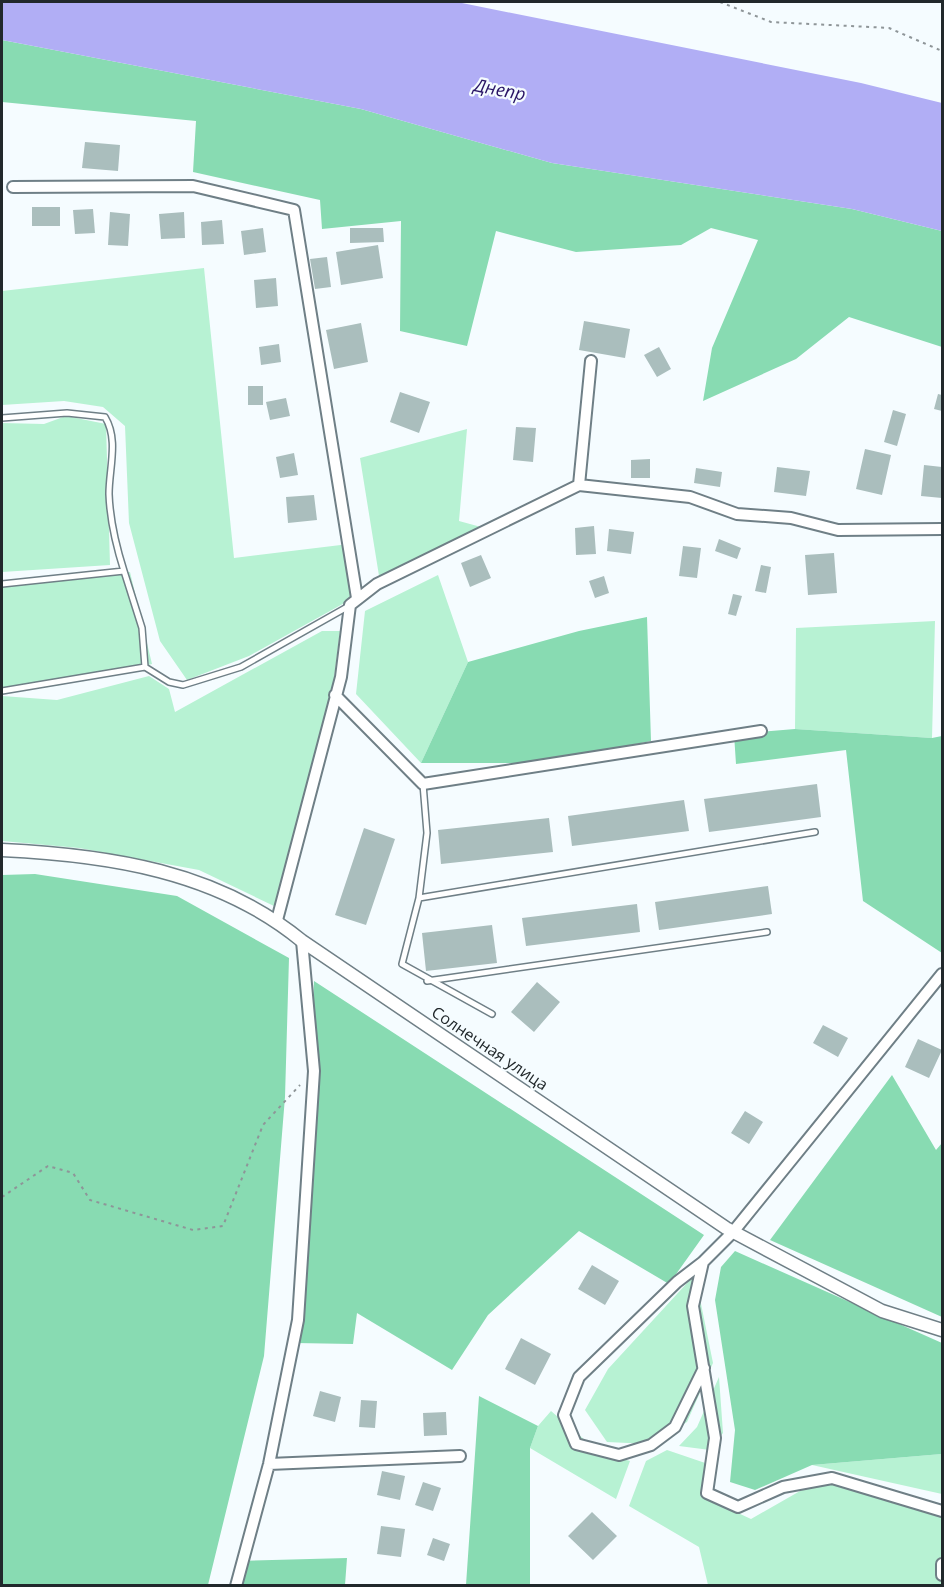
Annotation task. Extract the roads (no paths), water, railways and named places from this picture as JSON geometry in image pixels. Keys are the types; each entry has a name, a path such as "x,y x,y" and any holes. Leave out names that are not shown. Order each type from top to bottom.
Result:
{"street":[{"path":"13,187 193,186 294,210 354,601 341,677 277,920"},
{"path":"579,485 591,361"},
{"path":"354,601 376,584 579,485 690,498 737,514 791,518 838,531 942,529"},
{"path":"335,695 423,784 761,731"},
{"name":"Солнечная улица","path":"2,850 68,853 160,870 216,889 277,920 302,941 733,1232 882,1311 942,1330"},
{"path":"236,1586 269,1464 298,1320 314,1071 302,941"},
{"path":"704,1368 675,1428 651,1445 619,1455 576,1444 564,1415 579,1377 676,1282 703,1262 733,1232 942,974"},
{"path":"703,1262 693,1306 715,1438 708,1493 738,1507 783,1486 832,1478 942,1511"},
{"path":"269,1464 460,1456"},
{"path":"942,1564 942,1575"}],"lane":[{"path":"2,418 67,413 105,417 113,431 110,495 114,543 142,628 145,667"},
{"path":"2,584 124,571"},
{"path":"2,691 145,667 169,682 183,685 241,667 354,601"},
{"path":"423,784 427,833 419,898 402,964 428,981 492,1014"},
{"path":"419,898 815,832"},
{"path":"428,981 767,932"}],"water":[{"name":"Днепр","path":"2,2 457,2 861,83 942,103 942,231 852,209 552,163 361,109 2,40"}]}
